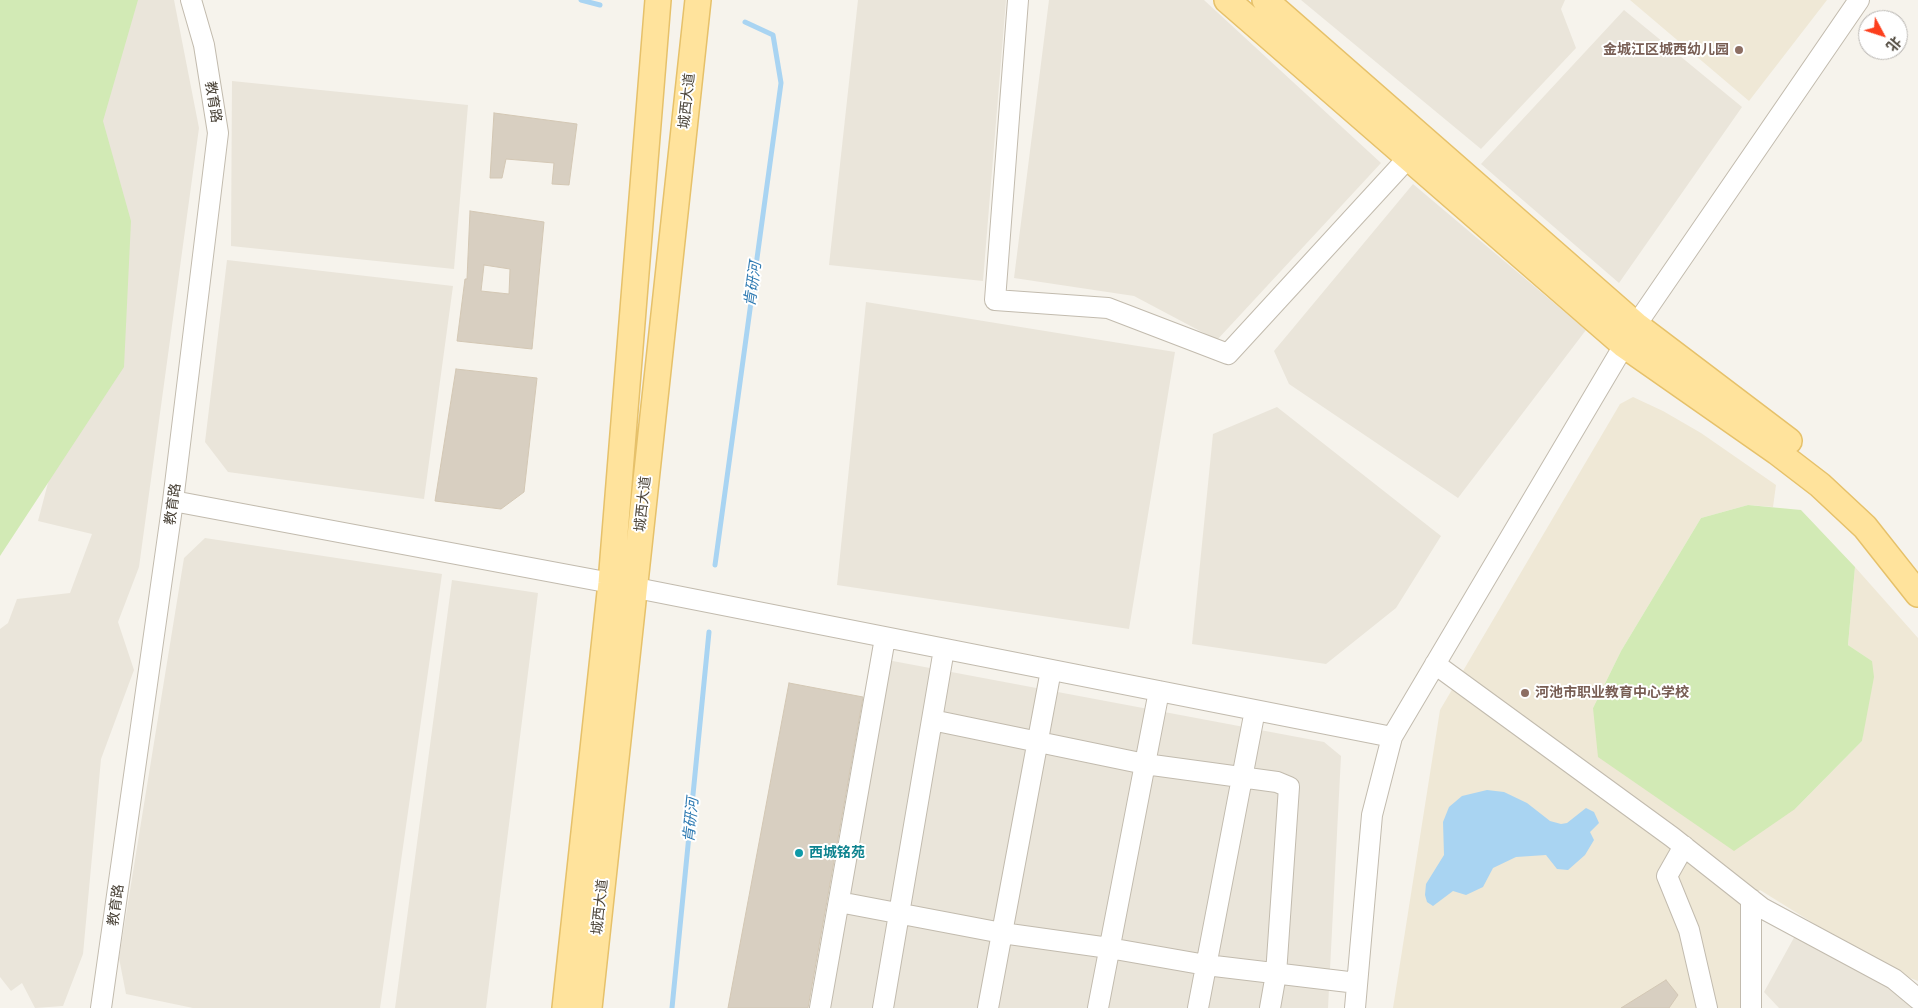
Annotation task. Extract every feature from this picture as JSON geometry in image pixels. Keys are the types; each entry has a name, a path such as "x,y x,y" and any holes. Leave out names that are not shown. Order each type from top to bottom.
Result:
{"main road":[{"name":"城西大道","path":"589,1008 623,586 658,0"},
{"name":"城西大道","path":"566,1008 623,586 698,0"},
{"path":"1227,0 1408,158 1820,485 1864,527 1918,594"},
{"path":"1266,0 1630,335 1809,456 1870,510 1918,568"}],"street":[{"name":"教育路","path":"101,1008 174,501 218,133 204,46 191,0"},
{"path":"1018,0 995,300 1108,308 1228,354 1408,158"},
{"path":"1355,1008 1372,815 1392,737 1630,335 1858,0"},
{"path":"174,501 623,586 1392,737"},
{"path":"820,1008 885,638"},
{"path":"882,1008 944,650"},
{"path":"1435,664 1684,846 1762,908 1894,979 1918,999"},
{"path":"988,1008 1051,670"},
{"path":"1098,1008 1159,691"},
{"path":"1198,1008 1255,710"},
{"path":"932,720 1145,764 1277,782 1289,787 1276,974 1270,1008"},
{"path":"1684,846 1667,876 1689,930 1707,1008"},
{"path":"1751,899 1751,1008"},
{"path":"839,902 1002,934 1109,948 1206,965 1357,983"}],"shaded area":[{"path":"120,0 174,0 199,128 139,567 118,622 134,670 101,759 83,954 63,1006 35,1008 22,983 11,991 0,977 0,629 8,623 17,599 70,593 92,534 38,521 60,437 93,103"},
{"path":"858,0 1006,0 983,281 829,265"},
{"path":"1049,0 1204,0 1381,163 1217,340 1134,296 1014,278"},
{"path":"1301,0 1565,0 1561,9 1576,48 1481,149"},
{"name":"金城江区城西幼儿园","path":"1630,0 1827,0 1749,101"},
{"path":"1624,10 1742,107 1619,283 1481,164"},
{"path":"232,81 468,105 454,269 231,246"},
{"path":"1413,184 1586,330 1458,498 1289,384 1274,351"},
{"path":"227,260 453,286 424,499 228,472 205,442"},
{"path":"866,302 1175,352 1129,629 837,585"},
{"name":"河池市职业教育中心学校","path":"1633,397 1663,411 1701,433 1776,485 1773,507 1748,505 1701,518 1621,651 1593,708 1795,809 1862,741 1872,661 1848,645 1855,567 1918,638 1918,981 1887,969 1760,890 1741,906 1743,1008 1393,1008 1440,710 1620,404"},
{"path":"1277,407 1441,536 1396,608 1326,664 1192,644 1213,434"},
{"path":"205,538 442,574 380,1008 193,1008 126,994 119,958 184,558"},
{"path":"452,580 538,593 486,1008 395,1008"},
{"path":"882,659 1324,742 1341,756 1328,1008 820,1008"},
{"path":"1796,934 1889,983 1917,1008 1779,1008 1764,992"}],"green space":[{"path":"0,0 138,0 103,121 131,221 124,367 0,556"},
{"path":"1748,505 1801,510 1855,567 1848,645 1872,661 1874,677 1862,741 1795,809 1734,851 1598,757 1593,708 1621,651 1701,518"}],"water":[{"path":"1487,790 1504,792 1527,803 1550,821 1561,824 1567,823 1586,808 1594,812 1599,823 1590,832 1594,840 1585,855 1568,870 1557,869 1546,855 1516,857 1493,868 1483,887 1466,895 1453,891 1433,906 1427,902 1425,895 1426,884 1444,855 1443,822 1449,807 1462,796"}],"building":[{"path":"494,113 577,124 569,185 552,184 554,163 506,159 502,178 490,178"},
{"path":"470,211 544,222 532,349 457,341 465,279 467,279","holes":["484,265 510,269 509,294 481,291"]},
{"path":"456,369 537,378 524,492 501,509 435,501"},
{"name":"西城铭苑","path":"789,683 863,697 808,1008 728,1008"},
{"path":"1666,980 1678,995 1669,1008 1621,1008"}],"waterway":[{"name":"肯研河","path":"581,0 600,5"},
{"name":"肯研河","path":"715,565 781,83 773,35 745,22"},
{"name":"肯研河","path":"672,1008 709,632"}],"place":[{"name":"金城江区城西幼儿园","path":"1739,50"},
{"name":"河池市职业教育中心学校","path":"1525,693"},
{"name":"西城铭苑","path":"799,853"}]}
